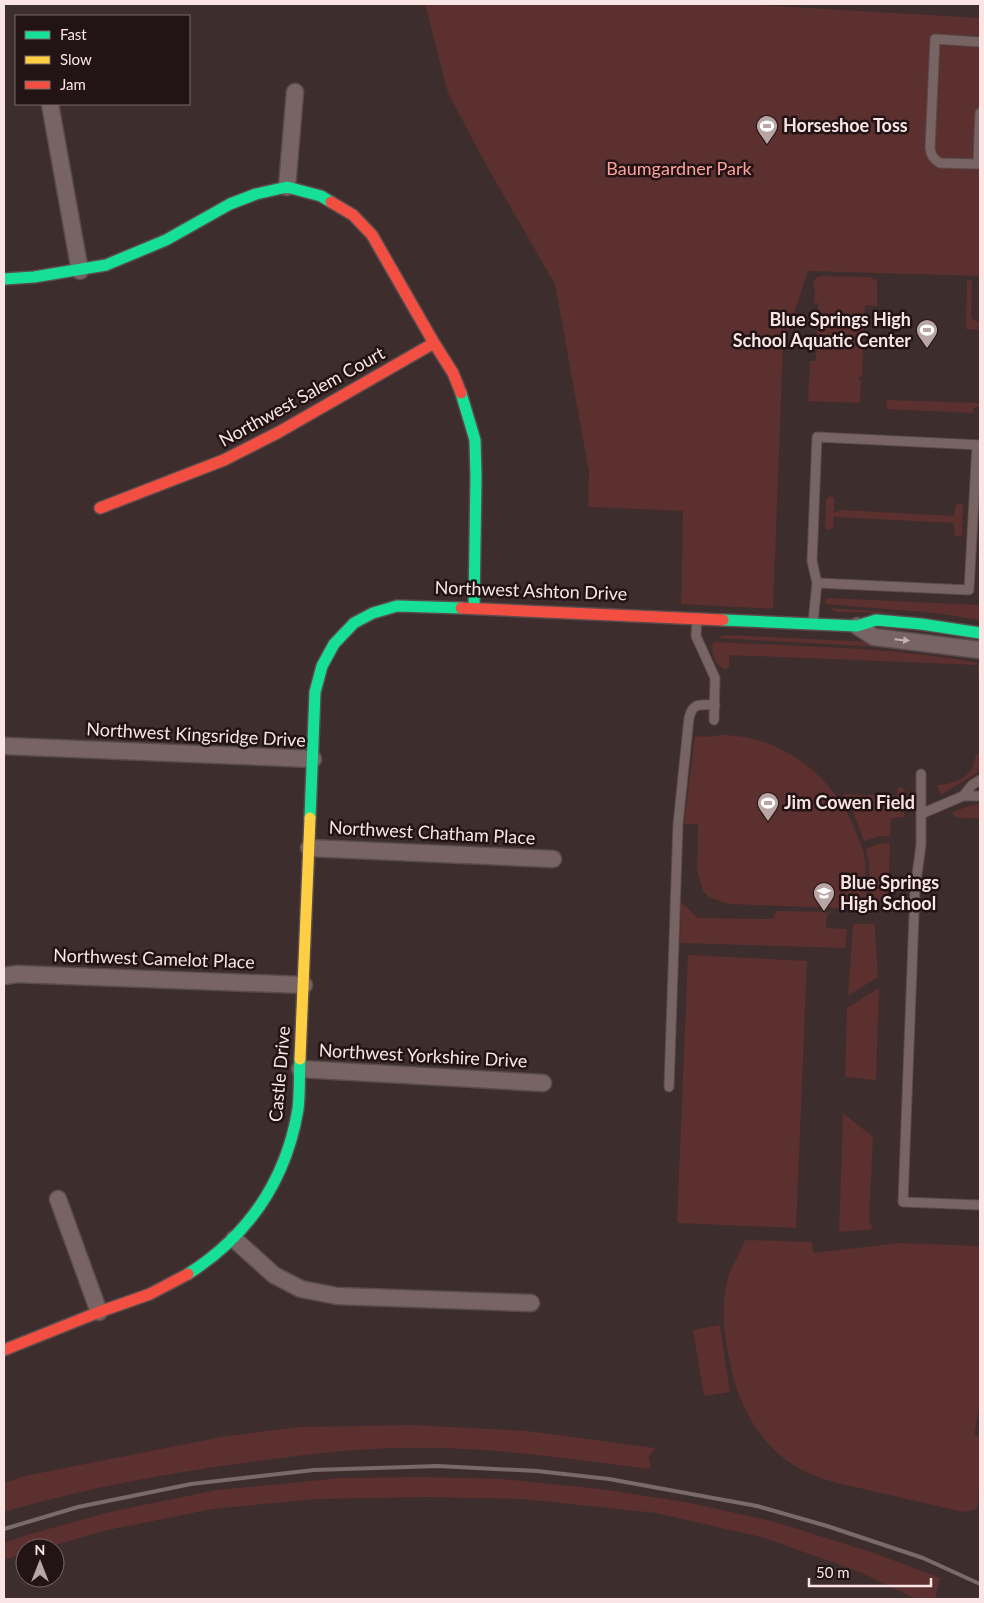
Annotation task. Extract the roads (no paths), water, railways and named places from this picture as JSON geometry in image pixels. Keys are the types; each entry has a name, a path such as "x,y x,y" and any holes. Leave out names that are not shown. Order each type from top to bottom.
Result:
{"street":[{"path":"287,187 295,92"},
{"path":"50,105 80,271"},
{"path":"4,279 34,277 106,266 166,240 238,200 287,187 321,196 354,214 372,235 434,344 453,373 466,407 475,440 474,608"},
{"name":"Northwest Salem Court","path":"100,508 224,460 279,432 434,344"},
{"name":"Northwest Ashton Drive","path":"313,759 315,692 322,666 334,644 354,623 373,613 397,606 857,626 876,620 980,633"},
{"name":"Northwest Ashton Drive","path":"857,626 874,637 980,650"},
{"name":"Northwest Kingsridge Drive","path":"4,746 313,759 304,985"},
{"name":"Northwest Chatham Place","path":"309,848 553,859"},
{"name":"Northwest Camelot Place","path":"4,976 17,974 304,985"},
{"name":"Castle Drive","path":"4,1350 166,1287 202,1266 234,1239 260,1208 281,1170 291,1140 298,1107 304,985"},
{"name":"Northwest Yorkshire Drive","path":"300,1069 543,1083"},
{"path":"58,1199 99,1312"},
{"path":"234,1239 274,1275 301,1289 337,1296 531,1304"}],"lane":[{"path":"980,42 935,40 930,148 931,155 935,160 940,163 978,164 980,113"},
{"path":"813,624 817,583 812,561 817,437 978,445 969,590 817,583"},
{"path":"697,618 696,636 715,678 714,720"},
{"path":"669,1087 678,824 689,718 691,710 696,706 715,705"},
{"path":"921,774 920,845 915,890 903,1202 980,1206"},
{"path":"963,796 972,785 980,780"},
{"path":"921,814 963,796 980,796"}],"railway":[{"path":"4,1529 78,1507 191,1484 314,1470 438,1466 537,1471 609,1479 757,1506 827,1526 923,1558 980,1584"}],"place":[{"name":"Horseshoe Toss","path":"767,145"},
{"name":"Blue Springs High School Aquatic Center","path":"927,349"},
{"name":"Jim Cowen Field","path":"768,822"},
{"name":"Blue Springs High School","path":"824,912"}],"park label":[{"name":"Baumgardner Park","path":"679,169"}]}
